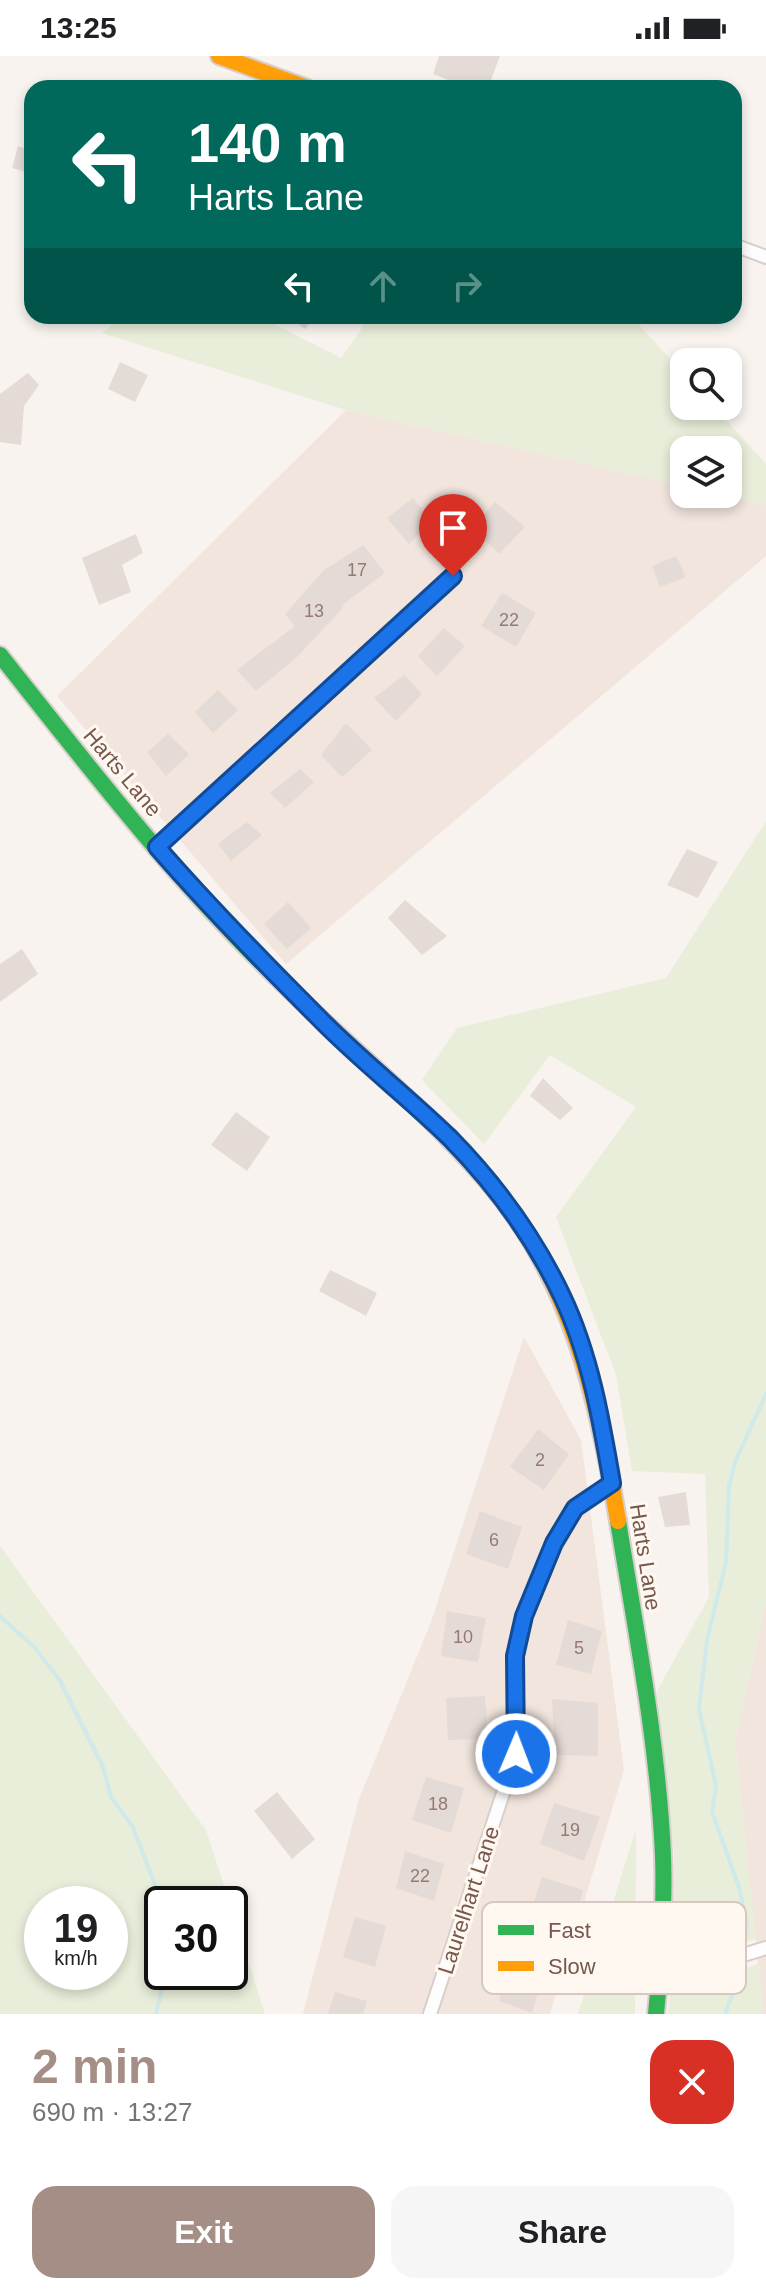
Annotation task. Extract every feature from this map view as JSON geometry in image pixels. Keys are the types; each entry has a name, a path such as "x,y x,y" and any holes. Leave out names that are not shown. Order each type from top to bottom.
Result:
{"street":[{"path":"219,56 285,80"},
{"path":"742,248 766,257"},
{"path":"157,847 453,576"},
{"name":"Harts Lane","path":"0,655 157,847 251,951 449,1138 508,1206 544,1261 574,1325 593,1382 612,1483 658,1785 663,1859 662,1902"},
{"name":"Laurelhart Lane","path":"430,2014 516,1754 515,1656 524,1616 554,1543 575,1508 612,1483"},
{"path":"746,1954 766,1948"},
{"name":"Harts Lane","path":"656,2014 658,1994"}],"shaded area":[{"path":"346,410 670,483 670,508 742,508 742,500 766,505 766,556 286,964 57,696"},
{"path":"524,1337 581,1440 624,1770 584,1902 482,1902 482,1994 556,1994 550,2014 303,2014 359,1799 431,1622"},
{"path":"766,1602 766,2014 763,2014 735,1741"}],"green space":[{"path":"114,324 274,324 341,358 364,324 638,324 670,359 670,420 726,420 740,436 670,436 670,483 346,410 102,333"},
{"path":"742,438 766,464 766,505 742,500"},
{"path":"766,821 766,1602 735,1741 756,1939 746,1942 746,1902 673,1902 674,1855 657,1691 709,1597 705,1474 632,1471 616,1375 556,1217 636,1107 550,1055 484,1144 422,1080 457,1028 666,978"},
{"path":"0,1546 206,1830 224,1886 144,1886 144,1990 248,1990 248,1961 265,2014 0,2014"},
{"path":"636,1829 636,1902 613,1902"},
{"path":"758,1964 763,2014 668,2014 670,1994 746,1994 746,1967"},
{"path":"584,1994 635,1994 635,2014 578,2014"}],"building":[{"path":"439,56 500,56 491,80 448,80 433,74"},
{"path":"18,146 24,148 24,172 12,168"},
{"path":"120,362 148,375 135,402 108,389"},
{"path":"28,373 39,385 24,406 21,445 0,442 0,394"},
{"path":"413,498 431,521 409,544 387,518"},
{"path":"495,502 525,527 499,554 472,527"},
{"path":"136,534 143,553 122,565 131,592 99,605 82,558"},
{"path":"363,545 385,573 341,606 343,608 296,658 256,691 237,670 295,626 285,614 324,570"},
{"path":"676,556 686,577 660,587 652,566"},
{"path":"502,593 536,613 516,647 481,626"},
{"path":"444,628 465,646 437,676 418,656"},
{"path":"404,675 422,694 396,721 374,698"},
{"path":"218,690 238,710 213,733 195,712"},
{"path":"346,723 372,750 342,777 321,755"},
{"path":"168,734 189,754 166,776 147,752"},
{"path":"300,769 314,782 285,808 270,793"},
{"path":"247,822 262,835 231,861 218,844"},
{"path":"687,849 718,862 698,898 667,885"},
{"path":"405,900 447,936 422,955 388,918"},
{"path":"288,902 311,928 287,949 264,924"},
{"path":"22,949 38,974 0,1002 0,964"},
{"path":"543,1078 573,1108 560,1120 530,1096"},
{"path":"236,1112 270,1137 247,1171 211,1145"},
{"path":"330,1270 377,1293 366,1316 319,1291"},
{"path":"538,1429 569,1454 544,1490 510,1467"},
{"path":"686,1492 690,1525 665,1527 658,1497"},
{"path":"480,1511 522,1527 508,1569 466,1554"},
{"path":"447,1611 486,1618 478,1662 441,1656"},
{"path":"568,1620 602,1631 591,1674 556,1665"},
{"path":"485,1696 488,1739 448,1740 446,1698"},
{"path":"552,1699 598,1703 598,1756 555,1755"},
{"path":"426,1777 464,1788 451,1833 412,1820"},
{"path":"277,1792 315,1839 292,1859 254,1811"},
{"path":"554,1803 600,1817 584,1861 540,1844"},
{"path":"405,1851 444,1864 434,1901 396,1888"},
{"path":"542,1877 583,1890 579,1902 534,1902"},
{"path":"355,1917 386,1926 375,1967 343,1957"},
{"path":"335,1992 367,2001 363,2014 328,2014"},
{"path":"501,1994 538,1994 532,2013 499,2001"}],"waterway":[{"path":"742,1902 712,1812 716,1786 699,1709 707,1640 726,1562 729,1486 736,1460 766,1394"},
{"path":"0,1616 34,1647 59,1679 103,1767 111,1797 133,1827 155,1886"},
{"path":"746,1919 746,1933"},
{"path":"156,2014 162,1990"},
{"path":"725,2014 732,1994"}],"traffic: fast":[{"path":"157,847 453,576"},
{"path":"0,655 122,807 218,918 281,982 432,1122 488,1182"},
{"path":"618,1521 656,1771 663,1855 663,1902"},
{"path":"656,2014 658,1994"}],"traffic: slow":[{"path":"219,56 285,80"},
{"path":"488,1182 517,1219 541,1258 577,1342 601,1430 618,1521"}],"route":[{"path":"453,576 157,847 251,951 480,1171 526,1231 574,1325 593,1382 612,1483 575,1508 554,1543 524,1616 515,1656 516,1754"}]}
